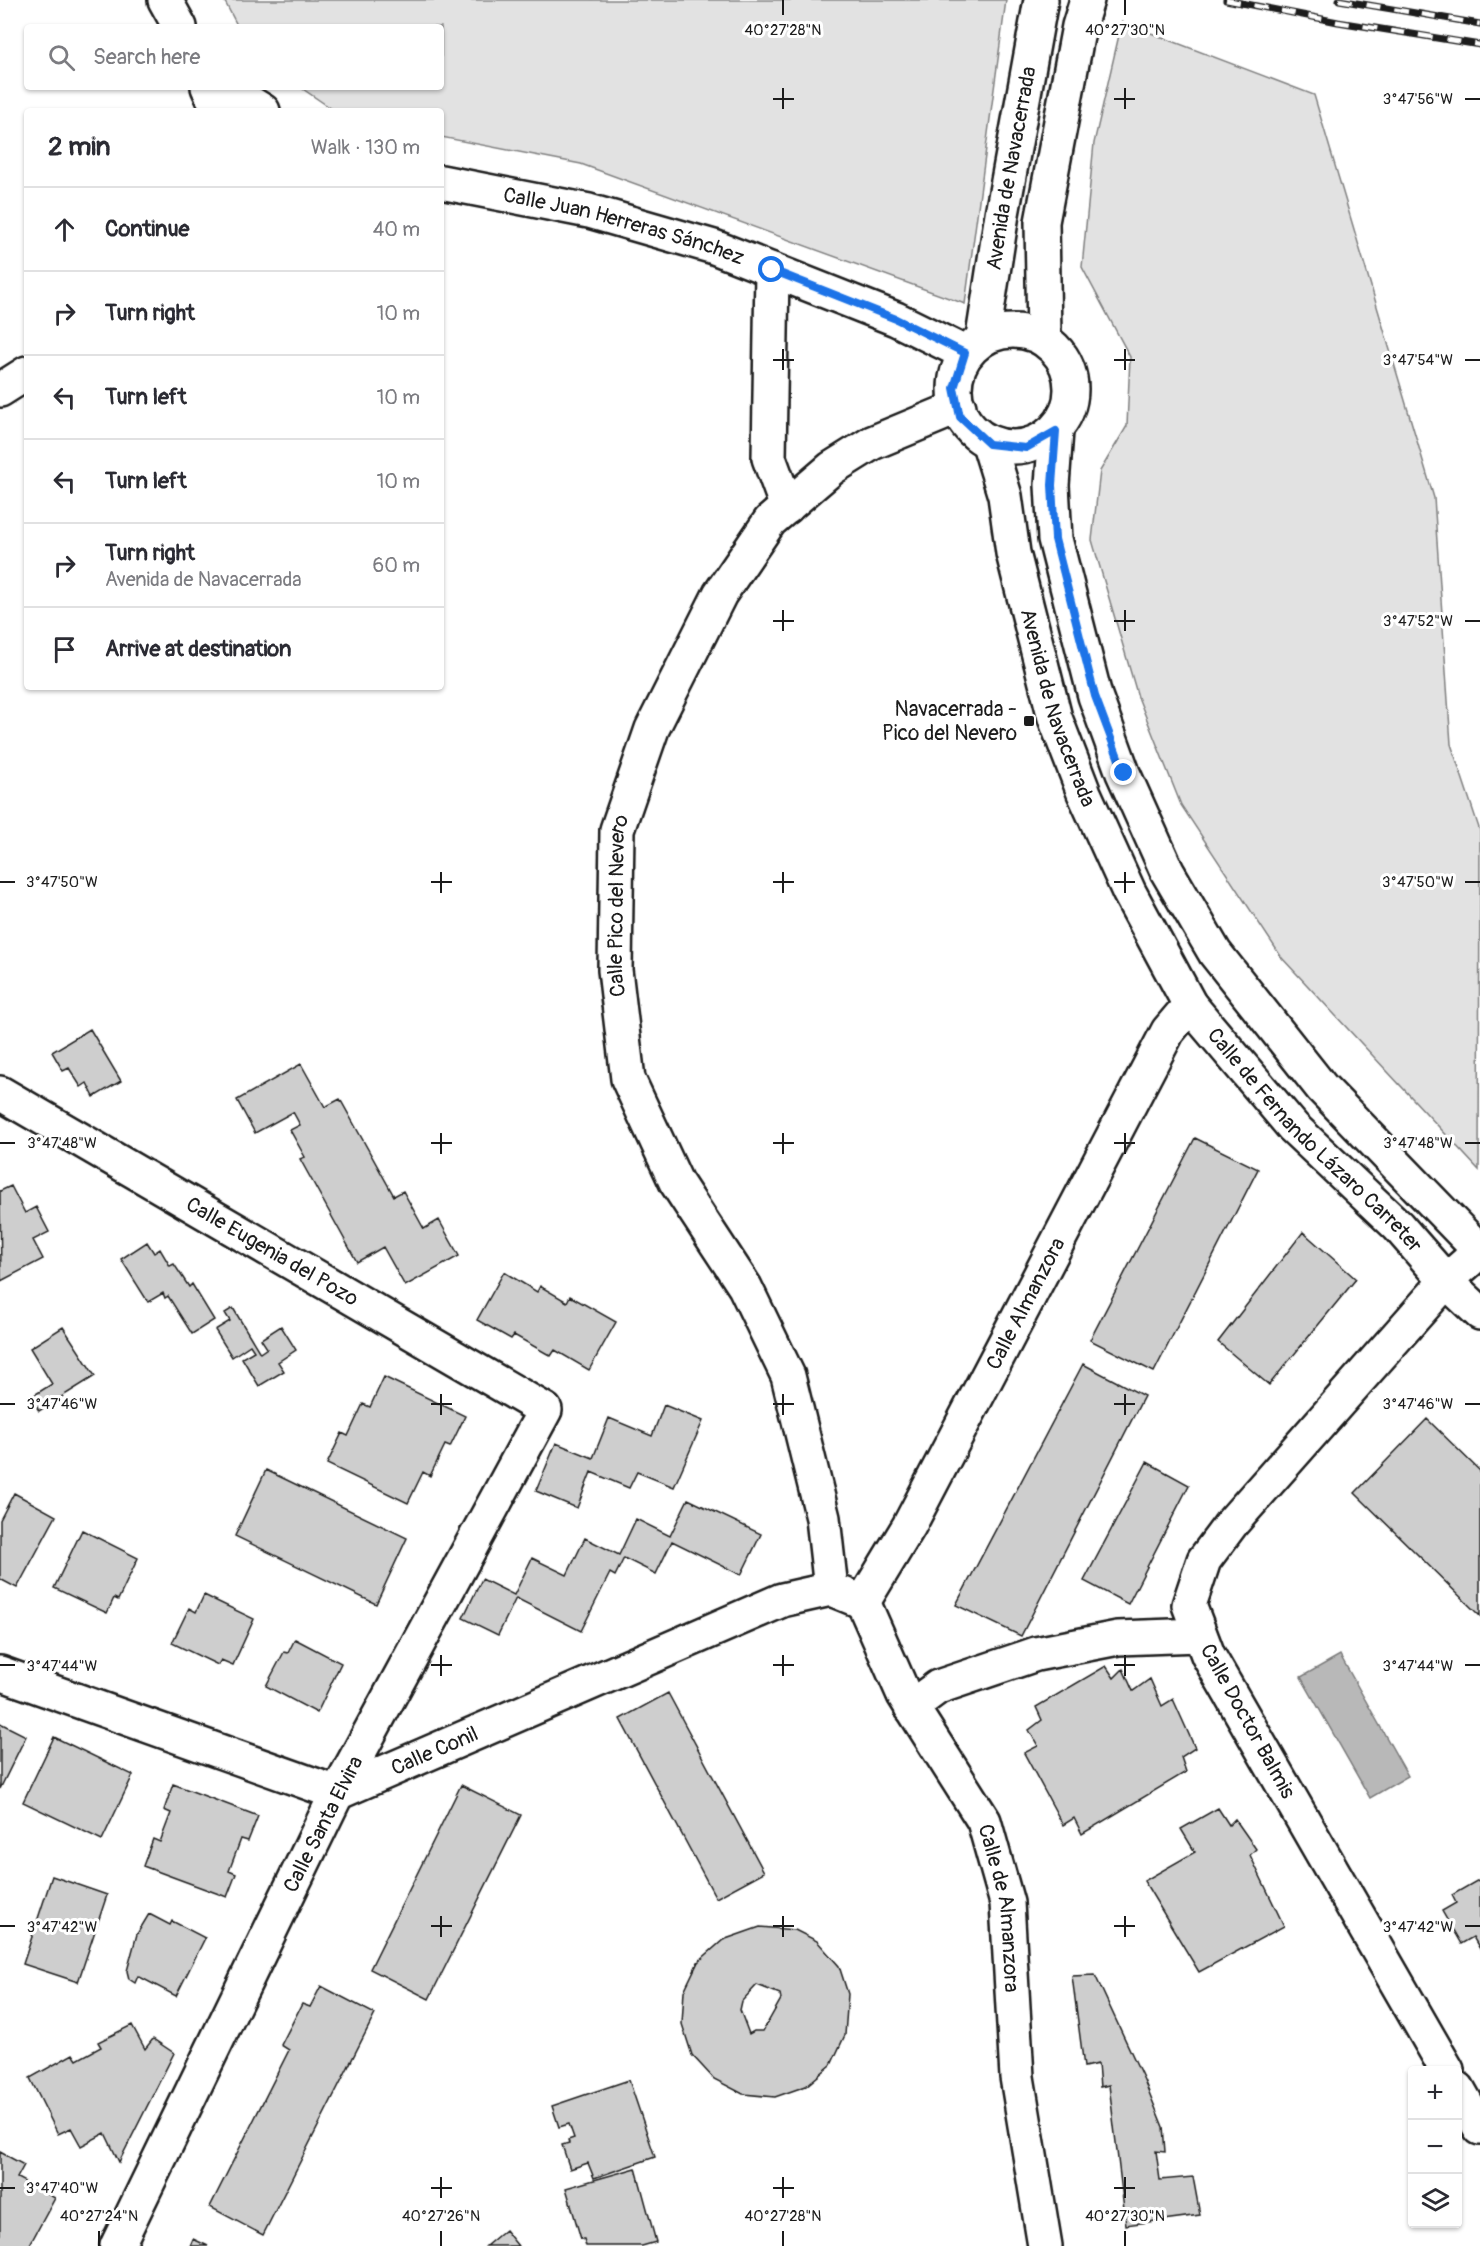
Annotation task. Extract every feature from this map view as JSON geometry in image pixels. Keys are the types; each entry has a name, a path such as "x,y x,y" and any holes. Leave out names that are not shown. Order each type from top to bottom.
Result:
{"street":[{"path":"165,0 178,24"},
{"name":"Avenida de Navacerrada","path":"974,345 1002,214 1041,0"},
{"name":"Avenida de Navacerrada","path":"1044,337 1042,222 1079,26 1087,0"},
{"path":"209,90 218,108"},
{"path":"235,90 247,102 258,108"},
{"name":"Calle Juan Herreras Sánchez","path":"444,183 589,210 714,247 896,319 974,345"},
{"path":"772,270 769,458 787,507"},
{"path":"1015,328 1044,337 1068,363 1072,403 1056,431 1026,448 989,444 960,417 954,388 974,345 1015,328"},
{"path":"0,390 24,376"},
{"name":"Calle Pico del Nevero","path":"831,1589 823,1518 788,1376 745,1287 676,1182 628,1079 615,970 617,830 652,729 720,594 770,521 832,468 872,443 959,407"},
{"name":"Avenida de Navacerrada","path":"1056,431 1052,485 1055,539 1095,696 1128,782 1167,871 1188,909"},
{"name":"Avenida de Navacerrada","path":"989,444 1005,496 1013,553 1055,718 1083,793 1129,892 1164,957"},
{"name":"Calle de Fernando Lázaro Carreter","path":"1188,909 1215,953 1322,1088 1480,1251"},
{"name":"Calle de Fernando Lázaro Carreter","path":"1164,957 1190,1005 1293,1127 1398,1226 1446,1281 1480,1313"},
{"name":"Calle Almanzora","path":"863,1602 909,1526 1168,1031 1190,1005"},
{"name":"Calle Eugenia del Pozo","path":"0,1093 545,1410"},
{"name":"Calle Doctor Balmis","path":"1445,2066 1208,1655 1189,1605 1204,1560 1231,1524 1446,1281 1480,1251"},
{"name":"Calle Santa Elvira","path":"117,2246 337,1793 545,1410"},
{"path":"831,1589 863,1602"},
{"name":"Calle Conil","path":"337,1793 782,1600 831,1589"},
{"name":"Calle de Almanzora","path":"863,1602 911,1707 984,1821 1007,1904 1017,2077 1045,2246"},
{"path":"911,1707 938,1687 1036,1654 1118,1638 1200,1635"},
{"path":"0,1673 337,1793"},
{"path":"1462,2096 1480,2128"}],"shaded area":[{"path":"224,0 1006,0 965,304 581,164 444,138 444,108 331,108 304,90 444,90 444,24 236,24"},
{"path":"1122,22 1314,95 1434,498 1451,744 1480,831 1479,1170 1282,958 1181,805 1138,697 1092,540 1100,471 1127,426 1130,357 1082,267 1094,143"},
{"path":"1340,1655 1408,1776 1370,1798 1301,1677"}],"building":[{"path":"90,1029 121,1081 94,1097 87,1083 81,1087 69,1068 63,1071 52,1052"},
{"path":"301,1064 325,1107 340,1099 394,1196 403,1191 424,1229 439,1220 459,1256 405,1286 383,1247 357,1262 300,1159 305,1157 290,1130 300,1125 293,1112 255,1133 237,1100"},
{"path":"1195,1138 1258,1169 1154,1372 1090,1340"},
{"path":"11,1186 25,1213 36,1207 49,1232 33,1240 43,1259 1,1281 0,1191"},
{"path":"1303,1232 1356,1279 1269,1385 1218,1342"},
{"path":"147,1242 154,1253 160,1249 170,1266 174,1264 189,1287 192,1284 214,1320 192,1334 168,1296 165,1298 163,1293 148,1302 121,1259"},
{"path":"504,1272 537,1292 540,1286 567,1302 570,1296 616,1322 589,1370 555,1350 551,1356 514,1335 511,1339 477,1320"},
{"path":"233,1308 260,1353 267,1348 261,1339 281,1326 296,1350 278,1362 284,1371 259,1386 242,1358 254,1351 250,1345 232,1357 215,1330 230,1321 225,1313"},
{"path":"63,1327 95,1376 39,1411 31,1397 52,1384 30,1348"},
{"path":"1083,1364 1144,1396 1021,1636 956,1605"},
{"path":"384,1377 465,1416 450,1447 445,1445 430,1476 423,1472 408,1503 327,1464 342,1433 348,1436 363,1404 370,1407"},
{"path":"664,1405 703,1421 674,1487 637,1472 629,1488 591,1472 577,1508 536,1491 556,1443 593,1458 609,1418 652,1436"},
{"path":"1427,1419 1480,1471 1480,1616 1355,1493"},
{"path":"1147,1462 1189,1485 1128,1604 1084,1581"},
{"path":"266,1470 407,1538 376,1604 235,1536"},
{"path":"14,1493 56,1516 17,1588 0,1579 0,1520"},
{"path":"688,1499 761,1534 741,1575 672,1541 656,1574 624,1558 615,1576 610,1573 581,1631 516,1598 498,1635 463,1618 482,1579 514,1595 532,1558 567,1575 585,1538 619,1555 636,1519 670,1536"},
{"path":"82,1530 138,1558 118,1600 114,1598 107,1613 54,1588"},
{"path":"204,1595 254,1619 233,1665 221,1660 218,1665 172,1643 189,1608 196,1612"},
{"path":"295,1639 341,1663 317,1713 266,1686 284,1652 288,1653"},
{"path":"1106,1666 1114,1678 1123,1669 1133,1691 1150,1679 1162,1706 1173,1699 1195,1748 1181,1757 1186,1772 1082,1834 1074,1818 1063,1825 1024,1753 1038,1746 1029,1730 1042,1720 1036,1707"},
{"path":"668,1693 764,1872 716,1898 620,1719"},
{"path":"0,1723 26,1736 0,1789"},
{"path":"54,1737 133,1775 102,1840 23,1802"},
{"path":"173,1784 258,1816 248,1841 241,1839 229,1871 236,1874 227,1897 143,1866 153,1839 160,1842 171,1813 164,1810"},
{"path":"461,1785 521,1815 429,1999 370,1969"},
{"path":"1218,1808 1229,1825 1235,1819 1256,1849 1250,1855 1284,1926 1199,1972 1144,1881 1195,1852 1181,1829"},
{"path":"52,1876 107,1895 78,1982 23,1964"},
{"path":"1480,1879 1480,1949 1473,1937 1461,1944 1442,1911 1456,1903 1452,1895"},
{"path":"149,1914 170,1925 172,1921 205,1938 176,1996 138,1976 135,1983 129,1979 127,1971 137,1934"},
{"path":"760,1927 795,1930 817,1941 839,1966 848,1994 845,2035 831,2065 806,2086 775,2097 743,2094 714,2079 692,2055 682,2024 684,1991 698,1962 723,1940","holes":["757,1985 780,1994 781,1999 763,2031 754,2031 749,2034 740,2010 742,2001"]},
{"path":"1095,1975 1144,2080 1163,2127 1165,2152 1156,2151 1160,2180 1193,2177 1200,2215 1126,2225 1109,2085 1100,2087 1098,2064 1084,2067 1072,1976"},
{"path":"321,1986 375,2014 263,2235 210,2207 289,2050 281,2045 302,2004 310,2007"},
{"path":"132,2025 145,2049 153,2039 174,2053 119,2162 105,2133 81,2146 71,2128 58,2134 30,2078 73,2054 77,2060 101,2047 98,2042"},
{"path":"629,2080 655,2157 594,2178 588,2163 570,2169 562,2145 574,2138 569,2124 559,2127 552,2106"},
{"path":"0,2152 24,2165 17,2178 55,2198 29,2246 0,2246"},
{"path":"636,2168 656,2242 642,2246 586,2246 584,2239 581,2239 566,2188"},
{"path":"505,2230 518,2246 486,2246"},
{"path":"193,2239 208,2246 190,2246"}],"railway":[{"path":"1226,0 1338,22 1480,45"},
{"path":"1339,0 1480,24"}],"place":[{"name":"Navacerrada - Pico del Nevero","path":"1029,721"}],"route":[{"path":"772,270 896,319 965,353 954,388 960,417 989,444 1026,448 1056,431 1052,485 1055,539 1095,696 1124,773"}]}
